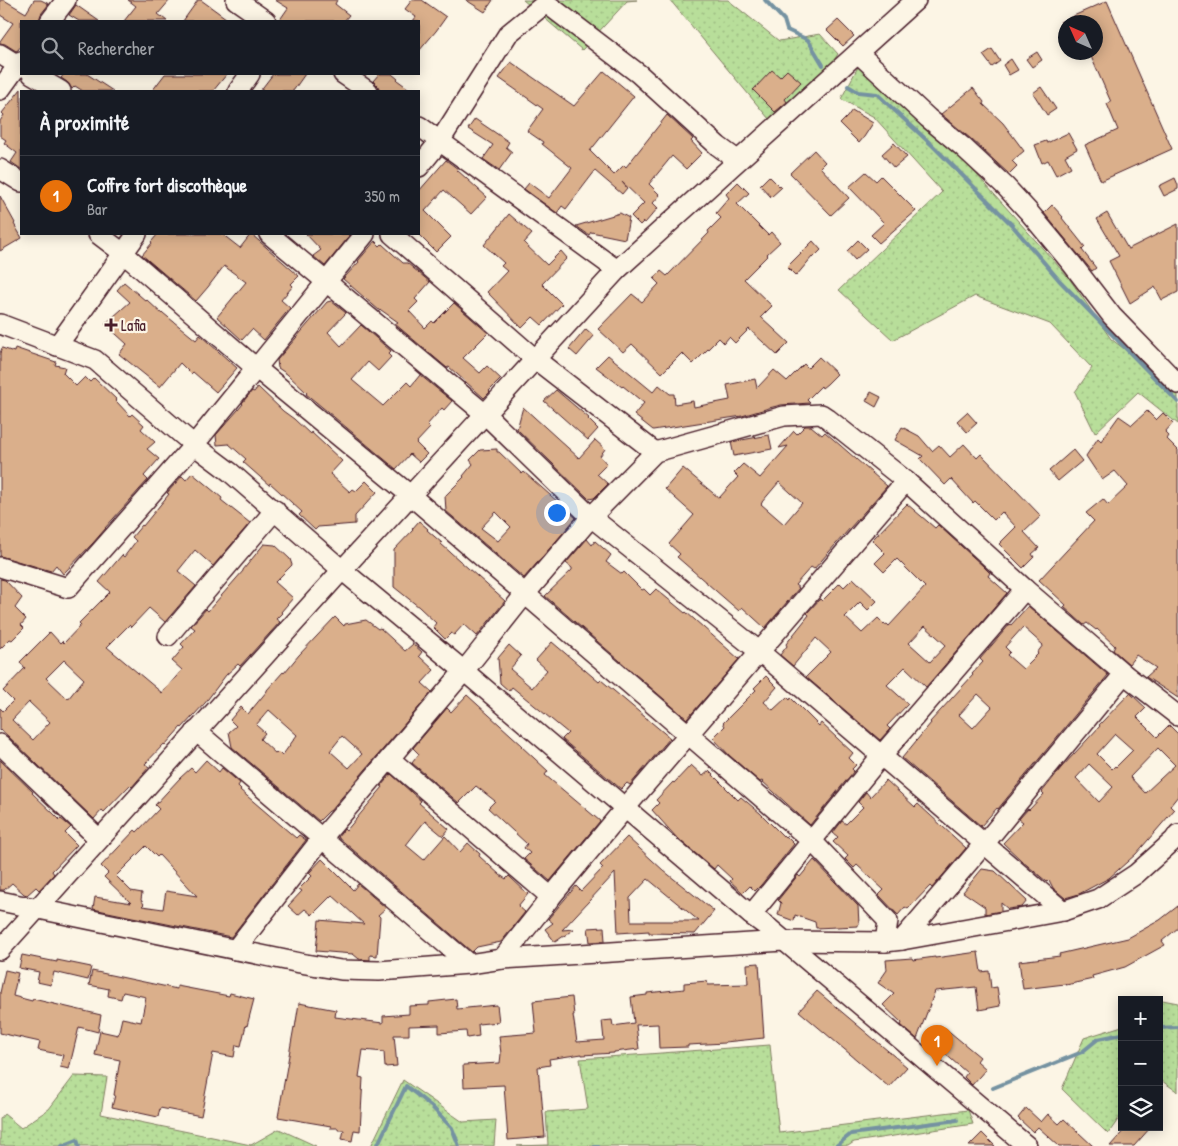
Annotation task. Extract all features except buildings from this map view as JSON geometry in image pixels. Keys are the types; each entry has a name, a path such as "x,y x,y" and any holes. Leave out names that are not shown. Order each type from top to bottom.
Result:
{"street":[{"path":"51,20 66,0"},
{"path":"236,0 265,20"},
{"path":"0,950 410,495 617,270 916,0"},
{"path":"420,167 440,141 508,34 546,3 639,74 718,146 737,160"},
{"path":"858,53 1005,186 1072,264 1112,316 1178,384"},
{"path":"0,54 20,65"},
{"path":"0,90 20,70"},
{"path":"36,75 60,90"},
{"path":"239,90 249,75"},
{"path":"344,75 366,90"},
{"path":"420,127 617,270"},
{"path":"0,169 20,181"},
{"path":"99,235 410,495 812,841 888,921 893,941"},
{"path":"57,346 136,235"},
{"path":"270,235 485,414 591,517 760,652 1063,912"},
{"path":"0,567 68,588 194,445 364,235"},
{"path":"393,235 535,359 655,452"},
{"path":"0,324 95,360 1027,1146"},
{"path":"235,950 322,838 464,671 525,594 591,517 655,452 784,416 821,414 906,482 1025,589 1124,674 1178,716"},
{"path":"502,959 626,807 906,482"},
{"path":"168,636 275,510"},
{"path":"751,915 881,756 1025,589"},
{"path":"893,941 984,844 1124,674"},
{"path":"196,731 469,964"},
{"path":"0,744 99,839"},
{"path":"390,759 551,897"},
{"path":"0,901 235,950 342,970 379,971 469,964 502,959 784,941 893,941 1063,912 1098,899 1136,874 1174,840 1178,834"}],"green space":[{"path":"523,0 637,0 627,1 582,50"},
{"path":"670,0 728,0 779,41 820,34 838,54 821,80 774,125"},
{"path":"858,67 882,83 945,139 1069,278 1111,339 1178,389 1178,424 1138,392 1095,433 1075,392 1092,368 1050,324 975,296 893,340 839,290 942,192 874,117 841,99"},
{"path":"1163,1000 1178,1003 1178,1092 1163,1082"},
{"path":"1118,1027 1118,1120 1108,1134 1062,1089 1084,1038"},
{"path":"770,1045 779,1133 968,1110 973,1124 854,1142 848,1146 517,1146 548,1145 546,1112 588,1109 580,1059"},
{"path":"74,1076 107,1077 101,1114 251,1145 279,1129 316,1146 0,1146 0,1119 4,1114 21,1128 49,1109"},
{"path":"403,1080 463,1122 496,1120 494,1146 371,1146"}],"waterway":[{"path":"765,0 784,20 787,30 808,40 823,65"},
{"path":"848,86 858,92 877,94 933,146 1011,224 1059,280 1178,402"},
{"path":"1163,1028 1178,1027"},
{"path":"993,1088 1082,1052 1098,1039 1118,1035"},
{"path":"377,1146 406,1086 432,1107 452,1128 459,1146"},
{"path":"836,1146 851,1134 957,1120"},
{"path":"62,1146 77,1140 79,1146"}],"place":[{"name":"Lafia","path":"111,325"},
{"name":"Coffre fort discothèque","path":"937,1066"}]}
